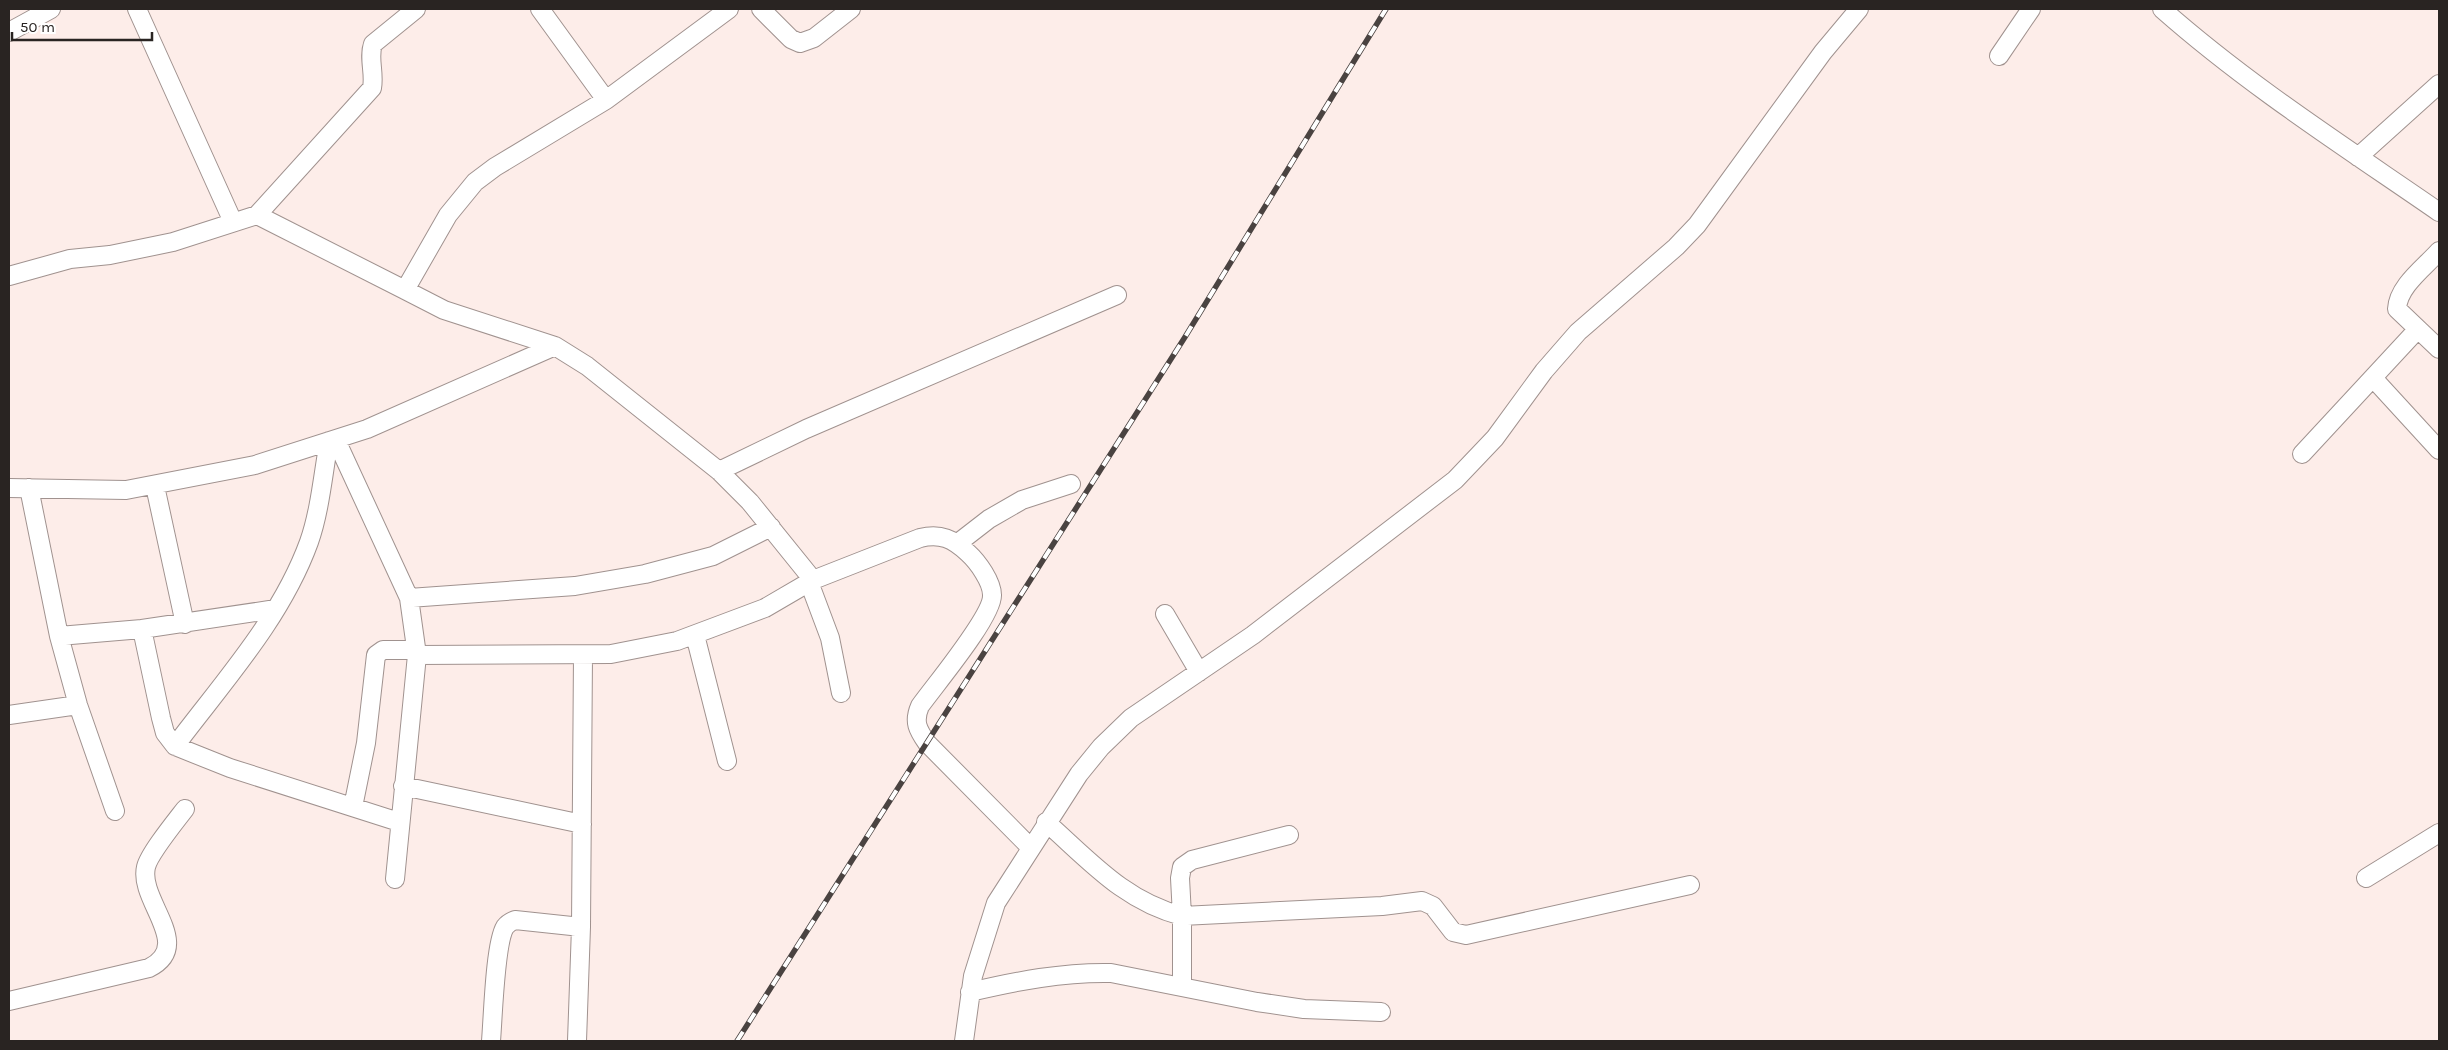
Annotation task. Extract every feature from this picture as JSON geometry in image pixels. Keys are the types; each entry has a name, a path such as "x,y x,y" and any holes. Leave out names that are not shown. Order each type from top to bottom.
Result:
{"street":[{"path":"9,32 51,9"},
{"path":"138,9 232,222"},
{"path":"9,276 70,259 110,255 172,242 256,216 372,88 374,75 370,52 373,44 416,9"},
{"path":"540,9 606,100"},
{"path":"405,290 448,214 475,182 606,100 729,9"},
{"path":"761,9 790,39 800,43 814,38 850,9"},
{"path":"964,1041 973,976 996,903 1046,822 1079,774 1115,732 1131,718 1253,635 1455,480 1495,438 1544,371 1578,332 1676,247 1697,225 1823,52 1859,9"},
{"path":"1999,56 2030,9"},
{"path":"2162,9 2220,58 2358,157 2439,212"},
{"path":"2358,157 2439,84"},
{"path":"256,216 444,310 555,346 611,384 719,471 771,527 811,581 832,645 841,693"},
{"path":"2439,251 2397,298 2397,309 2439,349"},
{"path":"719,471 806,429 1118,295"},
{"path":"2302,454 2417,330"},
{"path":"9,488 126,490 155,486 255,465 333,440 442,398 555,346"},
{"path":"2373,378 2439,450"},
{"path":"333,440 409,598 417,653 399,822 395,879"},
{"path":"175,746 276,610 287,592 310,541 333,440"},
{"path":"958,543 989,519 1022,500 1072,484"},
{"path":"155,486 185,624"},
{"path":"29,488 59,636 78,705 115,811"},
{"path":"409,598 575,586 645,574 713,556 771,527"},
{"path":"353,807 365,750 376,655 383,650 417,653 583,655 611,654 677,641 765,608 811,581 929,536 939,536 958,543 973,558 991,586 992,602 984,620 920,706 917,713 917,728 927,743 1030,847"},
{"path":"59,636 185,624 276,610"},
{"path":"1164,614 1199,672"},
{"path":"142,629 165,733 175,746 230,768 399,822"},
{"path":"695,635 727,761"},
{"path":"577,1041 582,927 583,655"},
{"path":"9,715 78,705"},
{"path":"403,786 582,824"},
{"path":"9,1002 149,968 159,963 167,950 168,939 146,884 146,868 184,809"},
{"path":"1046,822 1125,891 1160,910 1182,916 1382,906 1422,901 1433,906 1453,932 1466,935 1690,885"},
{"path":"2366,878 2439,833"},
{"path":"1182,986 1180,872 1186,863 1288,835"},
{"path":"491,1041 498,963 503,933 507,924 515,920 582,927"},
{"path":"970,992 1030,978 1090,972 1111,973 1257,1002 1304,1009 1381,1012"}],"railway":[{"path":"737,1041 1185,337 1386,9"}]}
